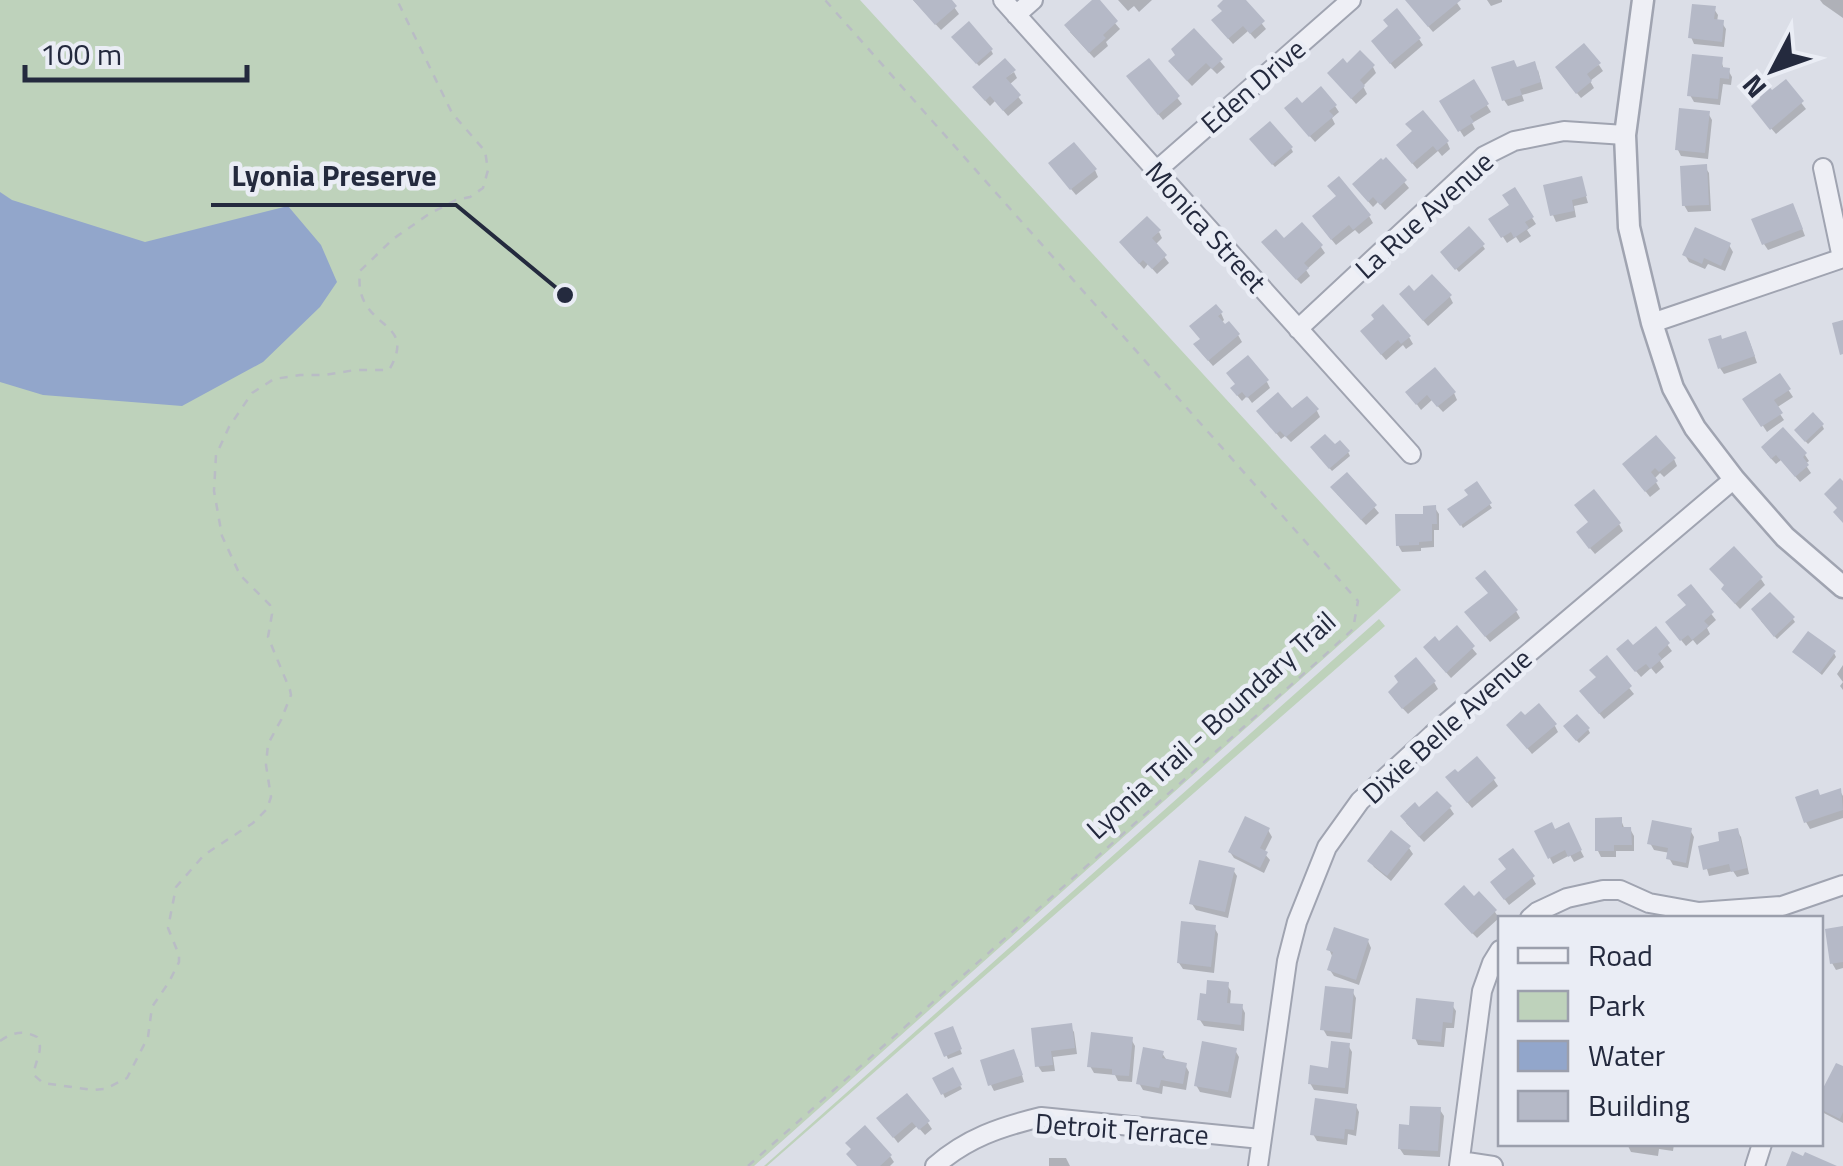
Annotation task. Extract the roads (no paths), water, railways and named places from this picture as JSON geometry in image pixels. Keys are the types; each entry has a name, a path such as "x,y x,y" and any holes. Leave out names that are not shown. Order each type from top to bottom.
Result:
{"street":[{"name":"Monica Street","path":"1003,0 1411,454"},
{"path":"1016,15 1033,0"},
{"name":"Eden Drive","path":"1156,172 1351,0"},
{"path":"1643,0 1625,136 1629,227 1672,388 1695,428 1734,479 1784,536 1843,587"},
{"name":"La Rue Avenue","path":"1298,329 1484,156 1514,141 1564,130 1625,136"},
{"path":"1652,323 1843,258 1823,168"},
{"name":"Dixie Belle Avenue","path":"1258,1166 1287,961 1297,922 1326,846 1360,801 1432,735 1734,479"},
{"path":"1532,916 1567,898 1603,890 1620,890 1649,903 1699,912 1784,912 1843,884"},
{"path":"1493,1166 1460,1164 1482,991 1498,953"},
{"name":"Detroit Terrace","path":"935,1166 976,1137 1042,1118 1262,1139"}],"water":[{"path":"0,192 12,200 145,242 288,206 321,245 337,282 320,307 263,362 182,406 43,395 0,382"}],"place":[{"name":"Lyonia Preserve","path":"565,295"}]}
